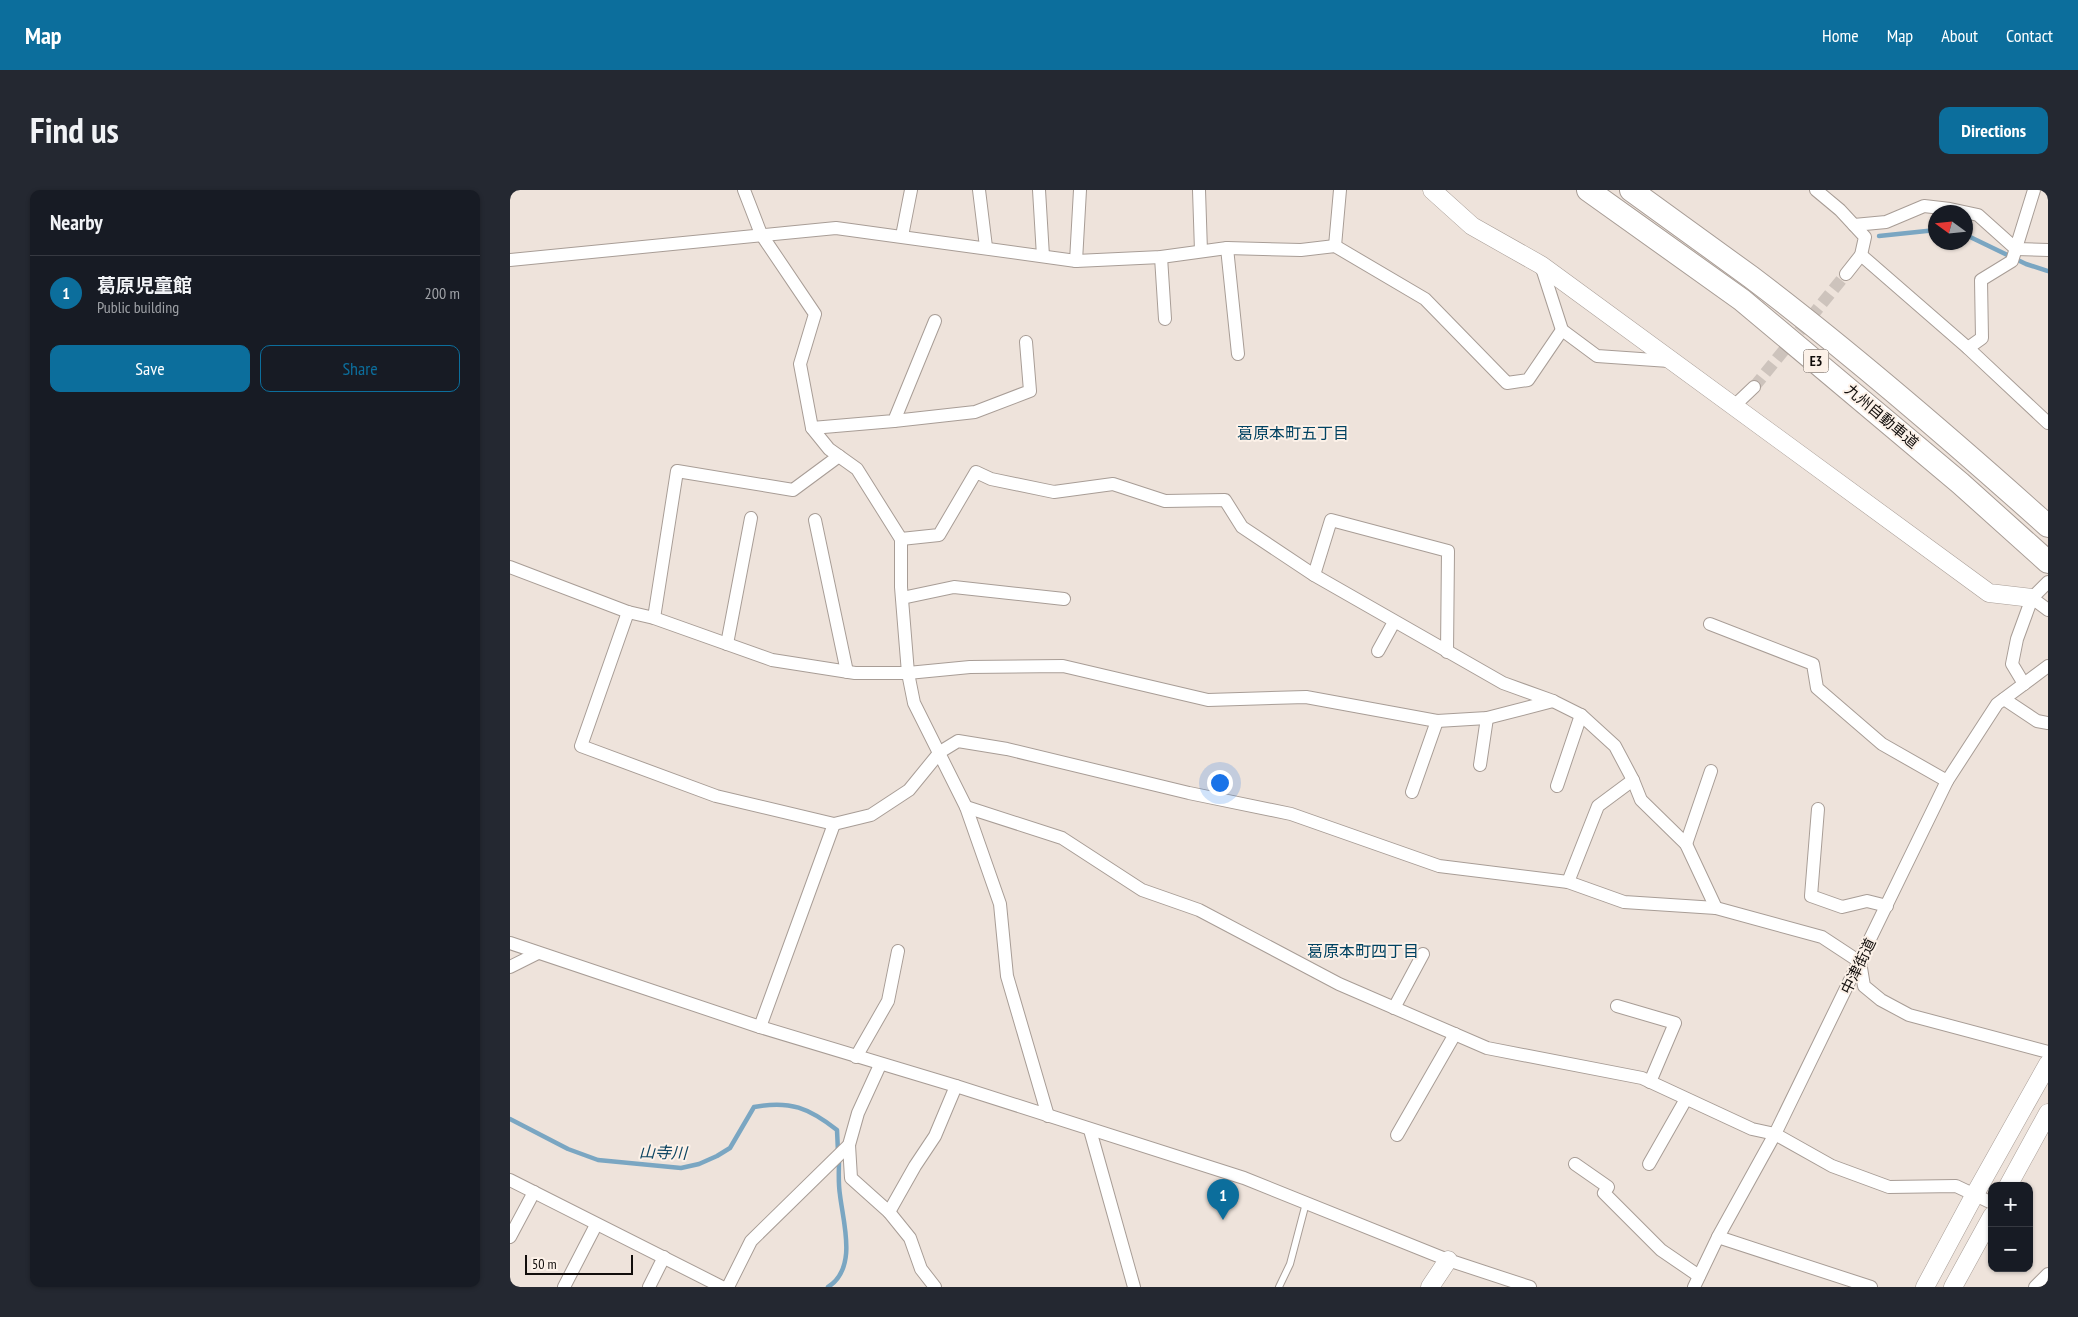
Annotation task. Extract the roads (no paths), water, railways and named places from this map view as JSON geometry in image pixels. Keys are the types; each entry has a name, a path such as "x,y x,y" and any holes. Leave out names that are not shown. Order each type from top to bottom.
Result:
{"highway":[{"name":"九州自動車道","path":"1588,190 1742,300 1862,399 2041,555"},
{"name":"九州自動車道","path":"1631,190 1752,278 1869,372 1974,460 2048,526"}],"street":[{"path":"744,190 761,234 814,314 800,364 812,428 829,449 857,469 901,539 902,598 908,673 914,703 966,807 1000,904 1007,976 1048,1116"},
{"path":"902,236 911,190"},
{"path":"979,190 986,247"},
{"path":"1039,190 1043,256"},
{"path":"1076,261 1080,190"},
{"path":"1199,190 1201,251"},
{"path":"1335,246 1340,190"},
{"path":"1432,190 1472,226 1541,265 1669,361 1989,592 2032,598 2048,610"},
{"path":"1816,190 1865,237 1861,255 1846,274"},
{"path":"1968,348 1982,338 1981,280 2012,261 2034,190"},
{"path":"1854,225 1886,222 1924,206 1950,209 1978,215 2016,249 2048,250"},
{"path":"510,260 836,228 986,247 1076,261 1161,257 1227,248 1301,250 1335,246 1426,299 1507,383 1528,380 1562,330"},
{"path":"1227,248 1238,354"},
{"path":"1861,255 1968,348 2048,423"},
{"path":"1161,257 1165,319"},
{"path":"1541,265 1562,330 1597,356 1669,361"},
{"path":"894,421 936,320"},
{"path":"812,428 975,412 1030,391 1026,342"},
{"path":"1734,407 1754,387"},
{"path":"654,618 677,471 792,490 839,456"},
{"path":"901,539 939,535 976,472 991,479 1054,492 1112,484 1165,501 1225,500 1242,527 1314,576 1504,683 1581,715 1615,746 1641,800 1686,844 1716,908"},
{"path":"726,644 751,518"},
{"path":"815,520 847,672"},
{"path":"1314,576 1331,520 1448,551 1447,652"},
{"path":"510,567 628,612 654,618 772,660 847,672 908,673 970,667 1063,666 1208,700 1306,697 1437,721 1487,718 1553,702"},
{"path":"2024,684 2012,664 2017,639 2032,598 2048,582"},
{"path":"902,598 954,587 1064,599"},
{"path":"628,612 581,746 716,796 834,824 871,815 910,790 940,752 958,741 1007,749 1189,793 1291,814 1439,866 1568,882 1624,902 1716,908 1822,937 1860,962 1864,986 1881,1000 1908,1015 2048,1052"},
{"path":"1378,651 1394,622"},
{"path":"1710,624 1813,664 1817,688 1882,744 1947,781"},
{"name":"中津街道","path":"1696,1282 1718,1237 1776,1134 1947,781 1997,704 2048,666"},
{"path":"2004,699 2037,721 2048,724"},
{"path":"1557,786 1581,715"},
{"path":"1480,765 1487,718"},
{"path":"1412,792 1437,721"},
{"path":"1686,844 1711,771"},
{"path":"1568,882 1598,806 1633,780"},
{"path":"966,807 1062,838 1142,890 1199,910 1340,984 1488,1048 1642,1078 1752,1129 1776,1134 1832,1166 1889,1187 1956,1186 1988,1201"},
{"path":"1818,809 1811,896 1842,908 1867,901 1887,906"},
{"path":"760,1027 834,824"},
{"path":"510,943 760,1027 880,1065 956,1086 1090,1130 1228,1172 1448,1260 1530,1287"},
{"path":"856,1057 888,1001 898,951"},
{"path":"510,967 538,953"},
{"path":"1394,1008 1423,954"},
{"path":"1617,1006 1675,1023 1650,1082"},
{"path":"1397,1135 1455,1034"},
{"path":"1925,1287 2048,1064"},
{"path":"880,1065 858,1113 848,1146 851,1178 889,1212 910,1238 921,1269 935,1287"},
{"path":"889,1212 915,1166 935,1136 956,1086"},
{"path":"1649,1164 1686,1099"},
{"path":"2010,1182 2048,1113"},
{"path":"1090,1130 1134,1287"},
{"path":"728,1287 751,1241 848,1146"},
{"path":"1576,1164 1608,1186 1604,1194 1696,1282"},
{"path":"510,1180 722,1287"},
{"path":"510,1237 534,1192"},
{"path":"1953,1287 1988,1223"},
{"path":"564,1287 596,1225"},
{"path":"1718,1237 1871,1287"},
{"path":"649,1287 664,1257"},
{"path":"1430,1287 1448,1260"},
{"path":"2035,1287 2048,1274"}],"lane":[{"path":"1279,1287 1290,1264 1306,1203"}],"waterway":[{"path":"1879,236 1928,231"},
{"path":"1973,238 2026,264 2048,271"},
{"name":"山寺川","path":"510,1119 568,1149 598,1160 681,1168 699,1164 730,1148 754,1107 789,1105 808,1111 837,1130 838,1152"},
{"name":"山寺川","path":"828,1287 837,1279 846,1257 845,1231 839,1186 839,1159"}],"tunnel":[{"path":"1754,387 1846,274"}],"place":[{"name":"葛原児童館","path":"1223,1220"}],"district":[{"name":"葛原本町五丁目","path":"1293,433"},
{"name":"葛原本町四丁目","path":"1363,951"}]}
